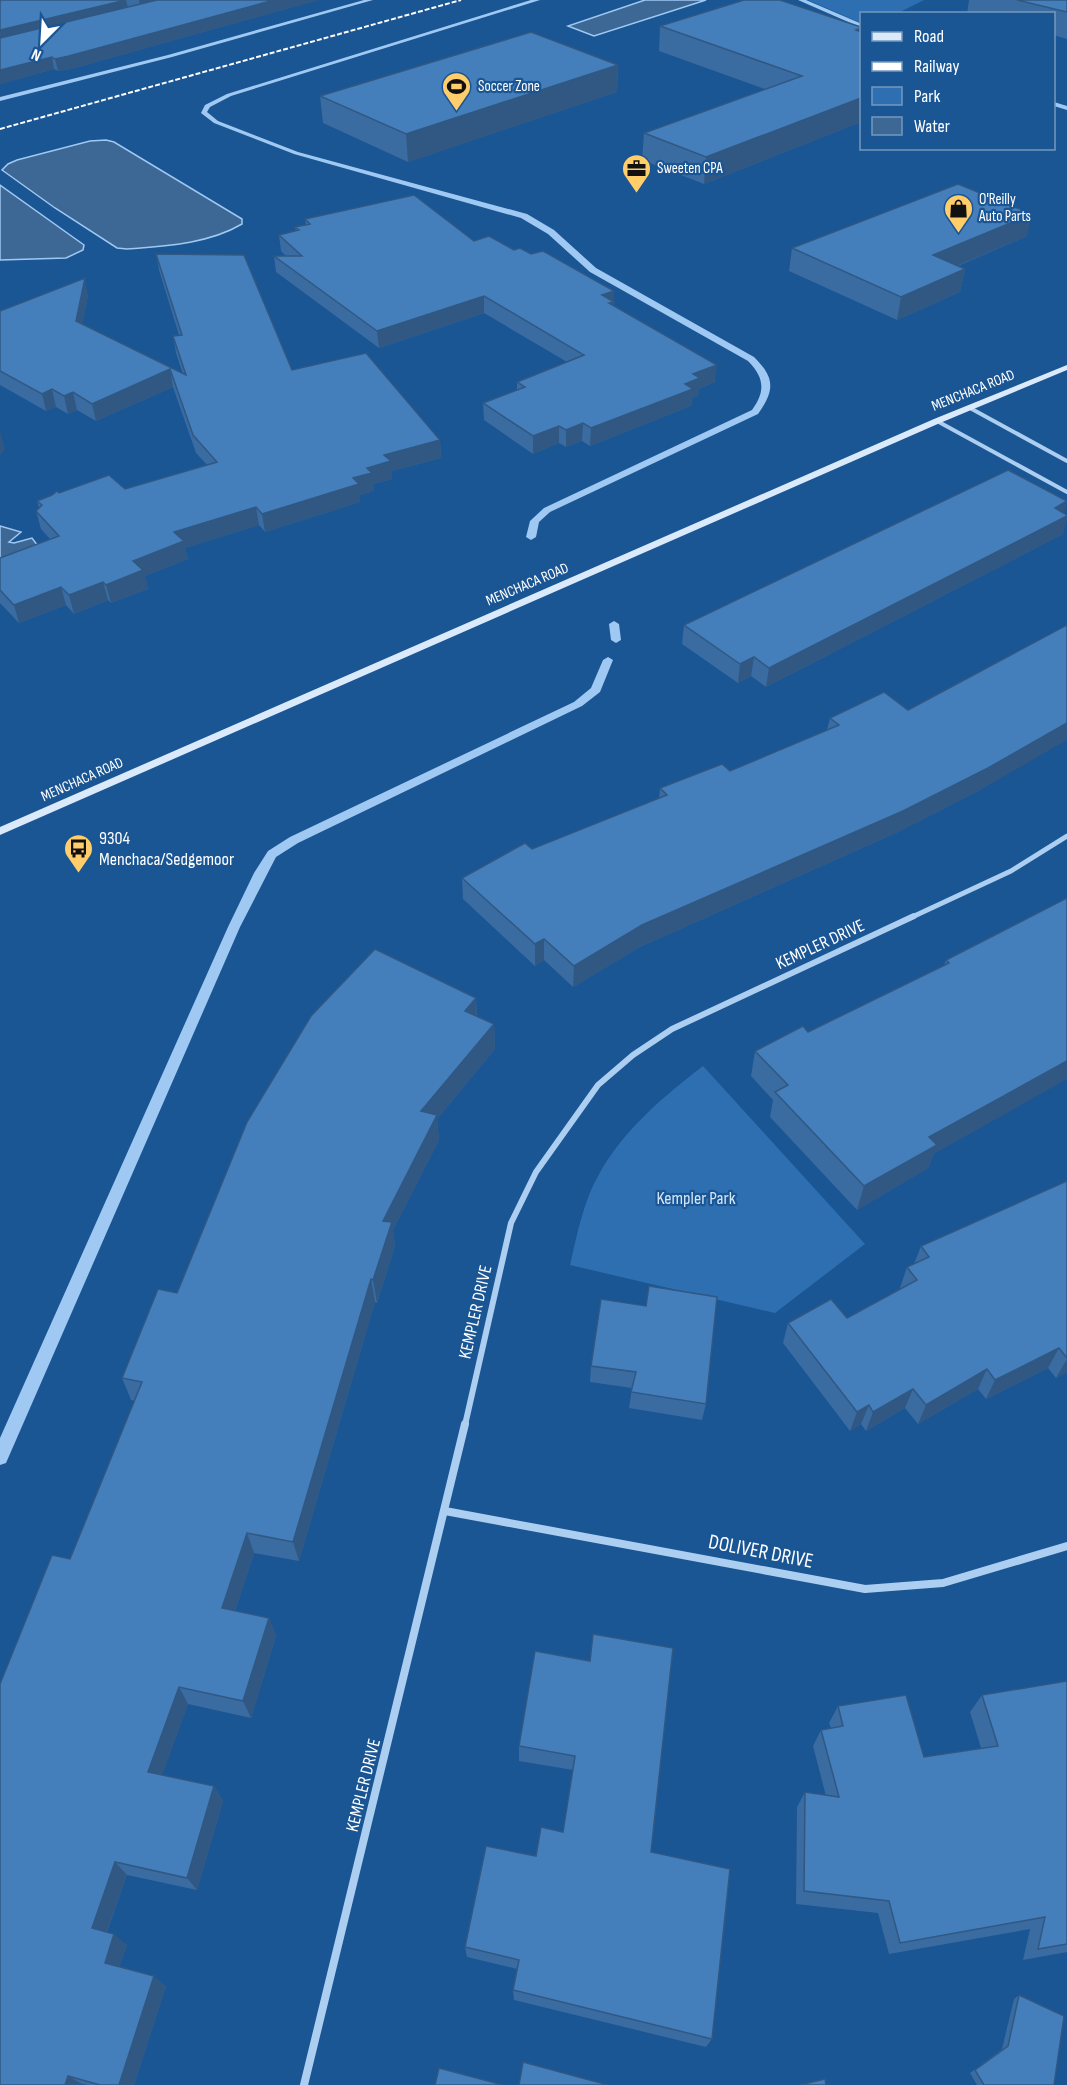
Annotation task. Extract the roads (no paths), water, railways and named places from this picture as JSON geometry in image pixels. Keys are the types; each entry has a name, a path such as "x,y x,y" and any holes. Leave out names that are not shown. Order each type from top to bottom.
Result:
{"main road":[{"name":"MENCHACA ROAD","path":"0,831 937,421 1067,367"}],"street":[{"path":"970,408 1067,461"},
{"path":"937,421 1067,492"},
{"name":"KEMPLER DRIVE","path":"304,2085 446,1511 511,1223 536,1172 598,1085 633,1055 672,1029 1011,871 1067,836"},
{"name":"DOLIVER DRIVE","path":"446,1511 865,1589 943,1582 1067,1546"}],"water":[{"path":"645,0 706,0 594,36 568,26"},
{"path":"90,141 114,142 242,219 242,224 215,236 186,243 156,247 117,248 2,170 17,160"},
{"path":"0,185 84,245 83,250 66,258 0,260"},
{"path":"0,526 21,532 9,542 14,543 32,538 38,546 0,564"}],"waterway":[{"path":"0,99 170,56 370,0"},
{"path":"531,537 535,521 547,510 755,412 761,404 767,384 758,366 751,359 593,270 551,232 524,216 296,153 216,122 204,113 207,106 229,95 537,0"},
{"path":"801,0 860,25"},
{"path":"1055,104 1067,108"},
{"path":"614,624 616,640"},
{"path":"0,1457 234,927 260,873 272,854 294,840 578,704 596,690 608,660"}],"railway":[{"path":"0,129 461,0"}],"place":[{"name":"Soccer Zone","path":"457,112"},
{"name":"Sweeten CPA","path":"636,194"},
{"name":"O'Reilly Auto Parts","path":"958,234"},
{"name":"9304 Menchaca/Sedgemoor","path":"78,874"}],"park label":[{"name":"Kempler Park","path":"696,1198"}]}
